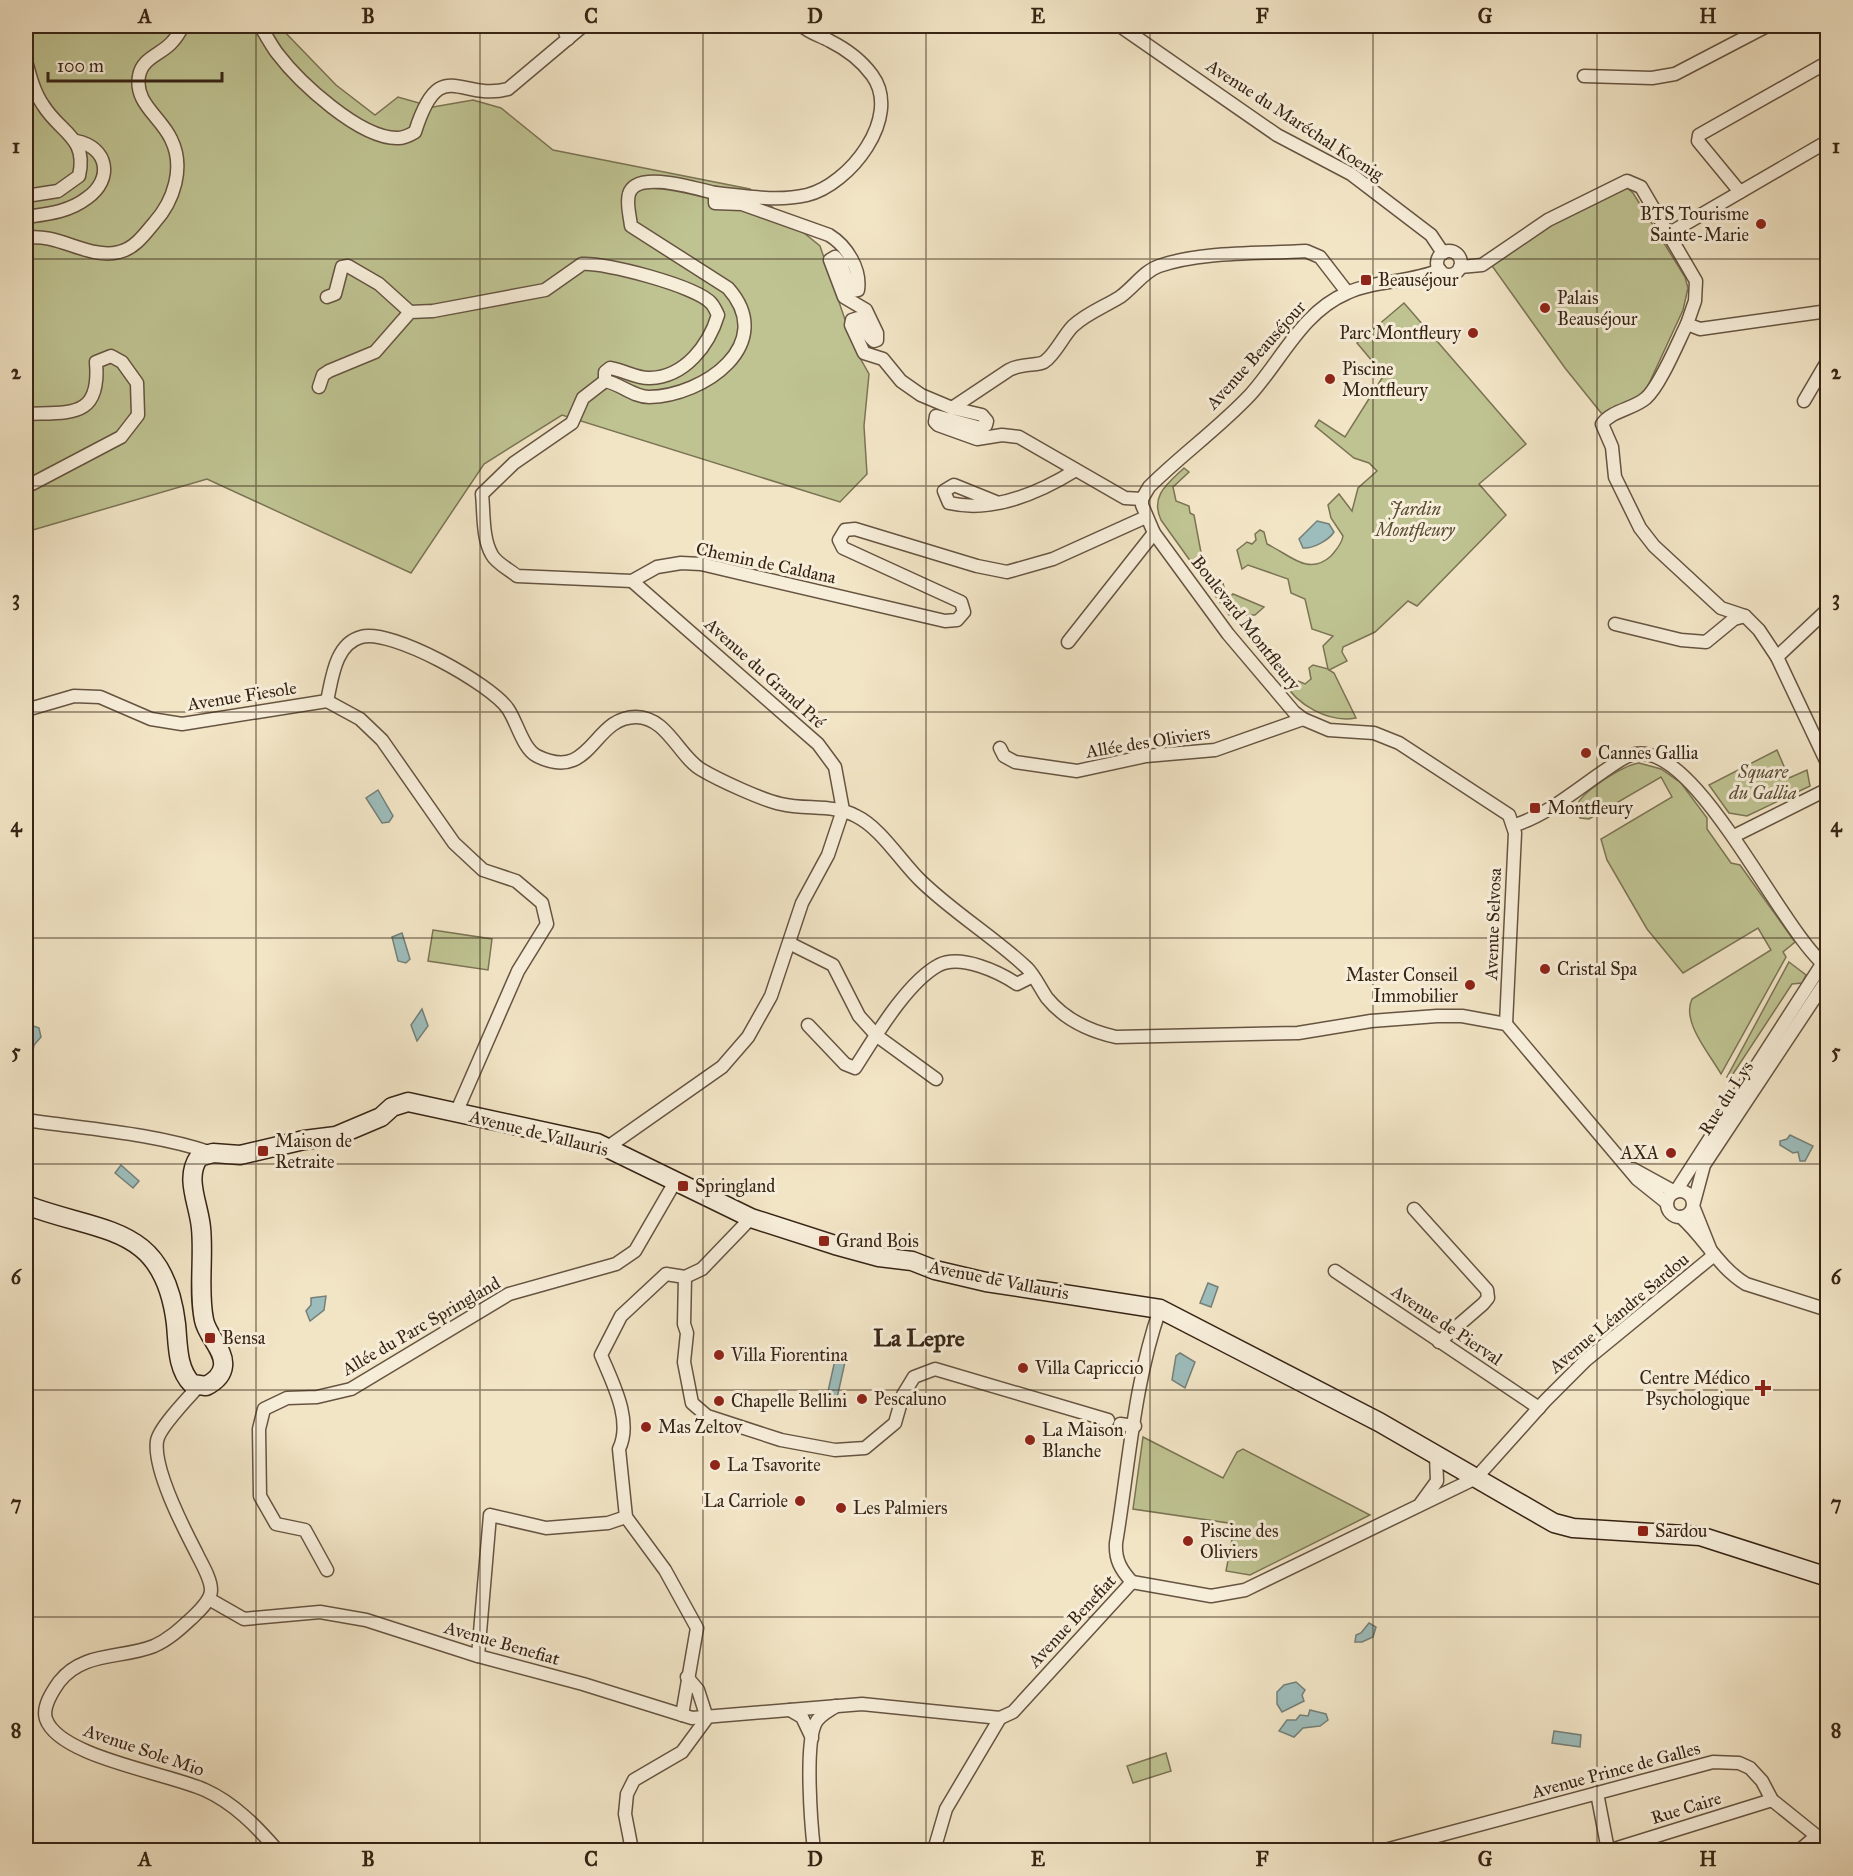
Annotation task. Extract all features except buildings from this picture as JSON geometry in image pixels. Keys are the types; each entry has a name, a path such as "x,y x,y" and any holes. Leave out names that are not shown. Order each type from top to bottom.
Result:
{"main road":[{"name":"Avenue de Vallauris","path":"213,1153 240,1155 304,1140 336,1136 381,1117 392,1107 408,1102 608,1147 750,1218 846,1248 879,1257 912,1261 956,1276 1160,1309 1379,1422 1563,1526 1700,1536 1827,1576"},
{"path":"26,1205 123,1236 141,1247 155,1261 170,1285 182,1370 186,1378 198,1387 212,1383 223,1369 223,1361 210,1338 203,1317 201,1226 191,1172 199,1157 213,1153"}],"street":[{"path":"26,238 46,238 106,254 118,253 142,237 163,214 178,176 177,155 171,138 141,97 139,74 147,60 174,41 183,26"},
{"path":"260,26 277,53 301,79 332,106 366,128 399,138 415,132 422,110 429,99 442,87 453,84 495,93 508,89 583,26"},
{"path":"567,26 564,30 568,39"},
{"path":"605,381 647,397 671,394 694,385 714,373 739,350 744,337 745,317 740,302 728,288 630,226 628,195 633,186 641,181 657,181 715,193 771,198 793,197 828,186 860,156 877,128 883,100 873,76 848,51 802,26"},
{"name":"Avenue du Maréchal Koenig","path":"1120,26 1277,135 1351,174 1431,235 1443,254"},
{"path":"1584,76 1652,78 1675,74 1767,26"},
{"path":"26,61 41,102 49,115 76,141 81,156 79,176 58,192 26,196"},
{"path":"1740,192 1698,141 1699,135 1827,62"},
{"path":"26,217 54,214 80,203 96,190 104,171 103,160 99,151 88,143 76,141"},
{"path":"1668,234 1827,141"},
{"path":"1460,267 1482,265 1548,220 1621,182 1627,181 1641,187 1696,281 1695,301 1687,324 1652,392 1642,402 1610,417 1602,424 1612,447 1615,477 1640,528 1654,546 1721,608 1745,616 1759,630 1777,657 1827,765"},
{"path":"715,193 715,203 742,204 830,235 841,243 859,280 858,290 851,291 841,264 835,257 830,260 832,270 844,297 866,309 877,333 877,340 874,341 868,336 861,320 855,318 852,320 862,351 883,359 911,389 952,408 982,415 987,423 984,427 977,427 936,416 935,422 938,425 977,439 1002,435 1019,437 1125,498 1142,498 1146,518"},
{"path":"952,408 1009,370 1028,363 1042,363 1079,321 1093,310 1120,297 1151,270 1160,266 1196,259 1306,251 1320,257 1347,292"},
{"path":"1450,252 1457,255 1460,267 1456,273 1449,275 1440,270 1437,263 1443,254 1450,252"},
{"path":"327,297 335,294 342,267 348,266 379,284 410,312 433,311 545,290 582,264 590,264 637,273 693,292 710,302 718,315 713,332 701,350 686,365 664,376 648,379 622,369 610,368 605,372 605,381"},
{"name":"Avenue Beauséjour","path":"1142,498 1155,481 1251,394 1310,320 1347,292 1410,280 1440,270"},
{"path":"1687,324 1700,329 1827,311"},
{"path":"319,387 323,375 329,370 375,352 410,312"},
{"path":"26,414 75,410 90,403 96,391 96,363 111,356 122,362 137,383 138,415 121,437 26,487"},
{"path":"1804,401 1827,360"},
{"path":"605,381 583,398 572,423 514,464 482,494 485,531 492,555 517,576 632,581"},
{"path":"996,502 1034,493 1076,470"},
{"name":"Chemin de Caldana","path":"632,581 657,567 681,563 701,564 945,621 957,620 964,612 961,602 843,548 838,540 845,530 855,529 977,567 1007,572 1053,559 1146,518"},
{"name":"Boulevard Montfleury","path":"1146,518 1235,642 1282,699 1304,719 1329,730 1374,733 1399,743 1504,810 1515,825"},
{"path":"1068,642 1155,533"},
{"name":"Avenue du Grand Pré","path":"632,581 818,744 835,766 843,810"},
{"path":"1777,657 1827,609"},
{"path":"1615,624 1681,640 1706,642 1734,619 1745,616"},
{"path":"456,1113 519,971 547,924 542,903 516,881 483,870 454,843 382,740 360,719 327,701 335,664 346,647 361,637 385,636 486,686 508,708 534,754 555,763 579,759 594,746 604,730 623,719 638,717 661,727 700,769 780,804 843,810 859,817 921,881 1033,976 1048,999 1075,1023 1093,1032 1116,1038 1298,1033 1371,1021 1437,1016 1462,1016 1506,1024 1644,1187 1666,1203 1669,1212 1681,1217 1713,1256 1746,1284 1827,1310"},
{"name":"Avenue Fiesole","path":"26,710 74,696 100,698 151,719 182,724 327,701"},
{"name":"Allée des Oliviers","path":"1000,748 1004,756 1015,762 1077,771 1146,756 1215,750 1304,719"},
{"path":"1515,825 1534,818 1619,761 1640,753 1651,755 1677,767 1734,836 1765,887 1824,961"},
{"path":"1734,836 1827,789"},
{"path":"608,1147 722,1067 748,1037 771,996 802,903 828,855 843,810"},
{"name":"Avenue Selvosa","path":"1506,1024 1515,825"},
{"path":"793,945 833,965 860,1016 877,1036 936,1079"},
{"path":"808,1025 845,1064 855,1068 908,991 939,965 958,961 1004,976 1017,984 1033,976"},
{"name":"Rue du Lys","path":"1693,1206 1708,1158 1797,1012 1824,961"},
{"name":"Rue du Lys","path":"1675,1191 1797,1012 1827,978"},
{"path":"26,1120 190,1145 213,1153"},
{"path":"1622,1161 1675,1191 1687,1192 1713,1256"},
{"name":"Allée du Parc Springland","path":"327,1570 305,1530 276,1524 260,1496 259,1429 264,1409 287,1398 317,1397 351,1389 508,1294 616,1264 635,1251 675,1182"},
{"path":"1666,1203 1675,1191"},
{"path":"1681,1217 1689,1213 1693,1206"},
{"path":"1414,1209 1487,1290 1488,1298 1483,1304 1439,1342"},
{"path":"687,1717 687,1677 697,1628 665,1570 626,1517 619,1449 622,1442 620,1405 601,1355 621,1316 666,1274 685,1277 702,1269 750,1218"},
{"name":"Avenue Léandre Sardou","path":"1476,1478 1586,1360 1713,1256"},
{"name":"Avenue de Pierval","path":"1335,1271 1539,1408"},
{"path":"685,1277 684,1324 687,1333 684,1362 692,1403 707,1416 792,1442 835,1450 865,1448 895,1423 903,1395 914,1377 935,1369 1114,1422 1135,1426"},
{"path":"1132,1582 1122,1571 1116,1553 1149,1340 1160,1309"},
{"path":"198,1387 160,1435 157,1450 174,1508 210,1583 209,1599"},
{"path":"1419,1506 1437,1481 1436,1456"},
{"name":"Avenue Benefiat","path":"209,1599 244,1619 320,1612 366,1620 478,1656 583,1684 687,1717 707,1718 837,1705 888,1706 1000,1718 1013,1712 1132,1582 1211,1596 1245,1590 1476,1478"},
{"path":"478,1656 490,1515 546,1528 608,1523 626,1517"},
{"name":"Avenue Sole Mio","path":"209,1599 182,1628 153,1646 94,1658 66,1673 45,1706 46,1720 59,1736 87,1752 162,1774 221,1798 263,1834 277,1851"},
{"path":"632,1851 625,1814 627,1794 634,1780 682,1752 707,1718 698,1690 687,1677"},
{"path":"814,1851 811,1821 812,1738 816,1722 837,1705"},
{"path":"790,1710 802,1717 812,1738"},
{"path":"934,1851 946,1809 1000,1718"},
{"name":"Avenue Prince de Galles","path":"1385,1851 1704,1763 1724,1762 1739,1763 1757,1774 1772,1800 1827,1845"},
{"path":"1597,1793 1610,1851"},
{"name":"Rue Caire","path":"1610,1851 1772,1800"},
{"path":"1800,1851 1815,1837"}],"green space":[{"path":"26,26 279,26 336,85 375,115 398,97 433,107 473,100 501,108 553,150 750,189 820,246 855,349 869,374 864,426 867,474 840,502 562,415 484,464 411,573 207,479 26,532"},
{"path":"1625,186 1633,193 1685,277 1688,288 1683,310 1646,390 1640,397 1602,414 1565,368 1490,263 1546,225"},
{"name":"Jardin Montfleury","path":"1404,303 1526,444 1479,484 1506,515 1417,606 1408,601 1375,632 1343,647 1342,652 1347,661 1329,670 1334,673 1356,718 1335,718 1305,705 1296,698 1283,681 1286,676 1305,684 1311,679 1309,668 1313,665 1328,669 1323,646 1333,636 1312,629 1305,599 1291,593 1288,579 1248,565 1242,569 1237,550 1247,542 1252,544 1256,540 1255,534 1260,530 1264,532 1267,544 1306,564 1323,562 1338,547 1343,536 1331,518 1328,505 1339,494 1352,511 1358,488 1377,471 1369,463 1354,458 1315,426 1319,420 1345,437 1384,375 1357,343"},
{"path":"1184,468 1189,472 1173,487 1176,501 1189,506 1190,513 1194,515 1205,574 1222,579 1227,600 1233,594 1264,607 1255,615 1229,615 1161,520 1158,512 1159,497 1166,485"},
{"name":"Square du Gallia","path":"1777,750 1789,778 1807,770 1810,786 1747,816 1729,813 1709,785"},
{"path":"1639,763 1661,769 1681,783 1707,818 1707,829 1731,863 1740,865 1795,942 1783,952 1786,957 1721,1074 1693,1028 1690,1018 1692,999 1771,950 1758,928 1683,973 1647,929 1607,860 1601,839 1672,797 1661,777 1589,819 1580,818 1575,809 1578,802 1602,781"},
{"path":"433,930 492,939 488,970 428,961"},
{"path":"1789,962 1806,975 1802,983 1792,984 1731,1077 1727,1077"},
{"path":"1143,1437 1223,1478 1237,1452 1243,1449 1370,1515 1250,1575 1226,1571 1235,1524 1133,1509"},
{"path":"1166,1753 1171,1771 1133,1783 1127,1766"}],"water":[{"path":"1317,521 1329,524 1334,532 1320,543 1303,548 1299,539"},
{"path":"378,790 393,816 389,822 382,823 366,798"},
{"path":"402,933 410,959 406,963 398,961 392,937"},
{"path":"422,1009 428,1026 417,1041 411,1025"},
{"path":"31,1025 39,1028 41,1037 34,1045 32,1056 26,1061 26,1028"},
{"path":"1790,1135 1813,1146 1805,1161 1800,1161 1798,1152 1793,1153 1780,1145 1780,1141 1787,1139"},
{"path":"121,1165 139,1181 133,1188 115,1173"},
{"path":"1208,1283 1218,1287 1211,1307 1200,1303"},
{"path":"326,1296 324,1310 310,1321 306,1311 311,1305 311,1298"},
{"path":"1180,1353 1195,1362 1185,1388 1172,1380 1176,1356"},
{"path":"835,1360 845,1362 837,1398 827,1396"},
{"path":"1369,1623 1376,1627 1373,1637 1362,1642 1355,1642 1356,1635 1361,1633"},
{"path":"1296,1682 1305,1690 1302,1695 1304,1701 1282,1712 1277,1704 1277,1692 1284,1685"},
{"path":"1310,1710 1326,1714 1328,1720 1320,1726 1303,1728 1294,1737 1279,1731 1287,1720 1296,1720 1300,1715 1308,1716"},
{"path":"1554,1731 1581,1735 1580,1747 1552,1743"}],"place":[{"name":"BTS Tourisme Sainte-Marie","path":"1761,224"},
{"name":"Beauséjour","path":"1366,280"},
{"name":"Palais Beauséjour","path":"1545,308"},
{"name":"Parc Montfleury","path":"1473,333"},
{"name":"Piscine Montfleury","path":"1330,379"},
{"name":"Cannes Gallia","path":"1586,753"},
{"name":"Montfleury","path":"1535,808"},
{"name":"Cristal Spa","path":"1545,969"},
{"name":"Master Conseil Immobilier","path":"1470,985"},
{"name":"Maison de Retraite","path":"263,1151"},
{"name":"AXA","path":"1671,1153"},
{"name":"Springland","path":"683,1186"},
{"name":"Grand Bois","path":"824,1241"},
{"name":"Bensa","path":"210,1338"},
{"name":"Villa Fiorentina","path":"719,1355"},
{"name":"Villa Capriccio","path":"1023,1368"},
{"name":"Centre Médico Psychologique","path":"1763,1388"},
{"name":"Pescaluno","path":"862,1399"},
{"name":"Chapelle Bellini","path":"719,1401"},
{"name":"Mas Zeltov","path":"646,1427"},
{"name":"La Maison Blanche","path":"1030,1440"},
{"name":"La Tsavorite","path":"715,1465"},
{"name":"La Carriole","path":"800,1501"},
{"name":"Les Palmiers","path":"841,1508"},
{"name":"Sardou","path":"1643,1531"},
{"name":"Piscine des Oliviers","path":"1188,1541"}],"district":[{"name":"La Lepre","path":"919,1338"}]}
